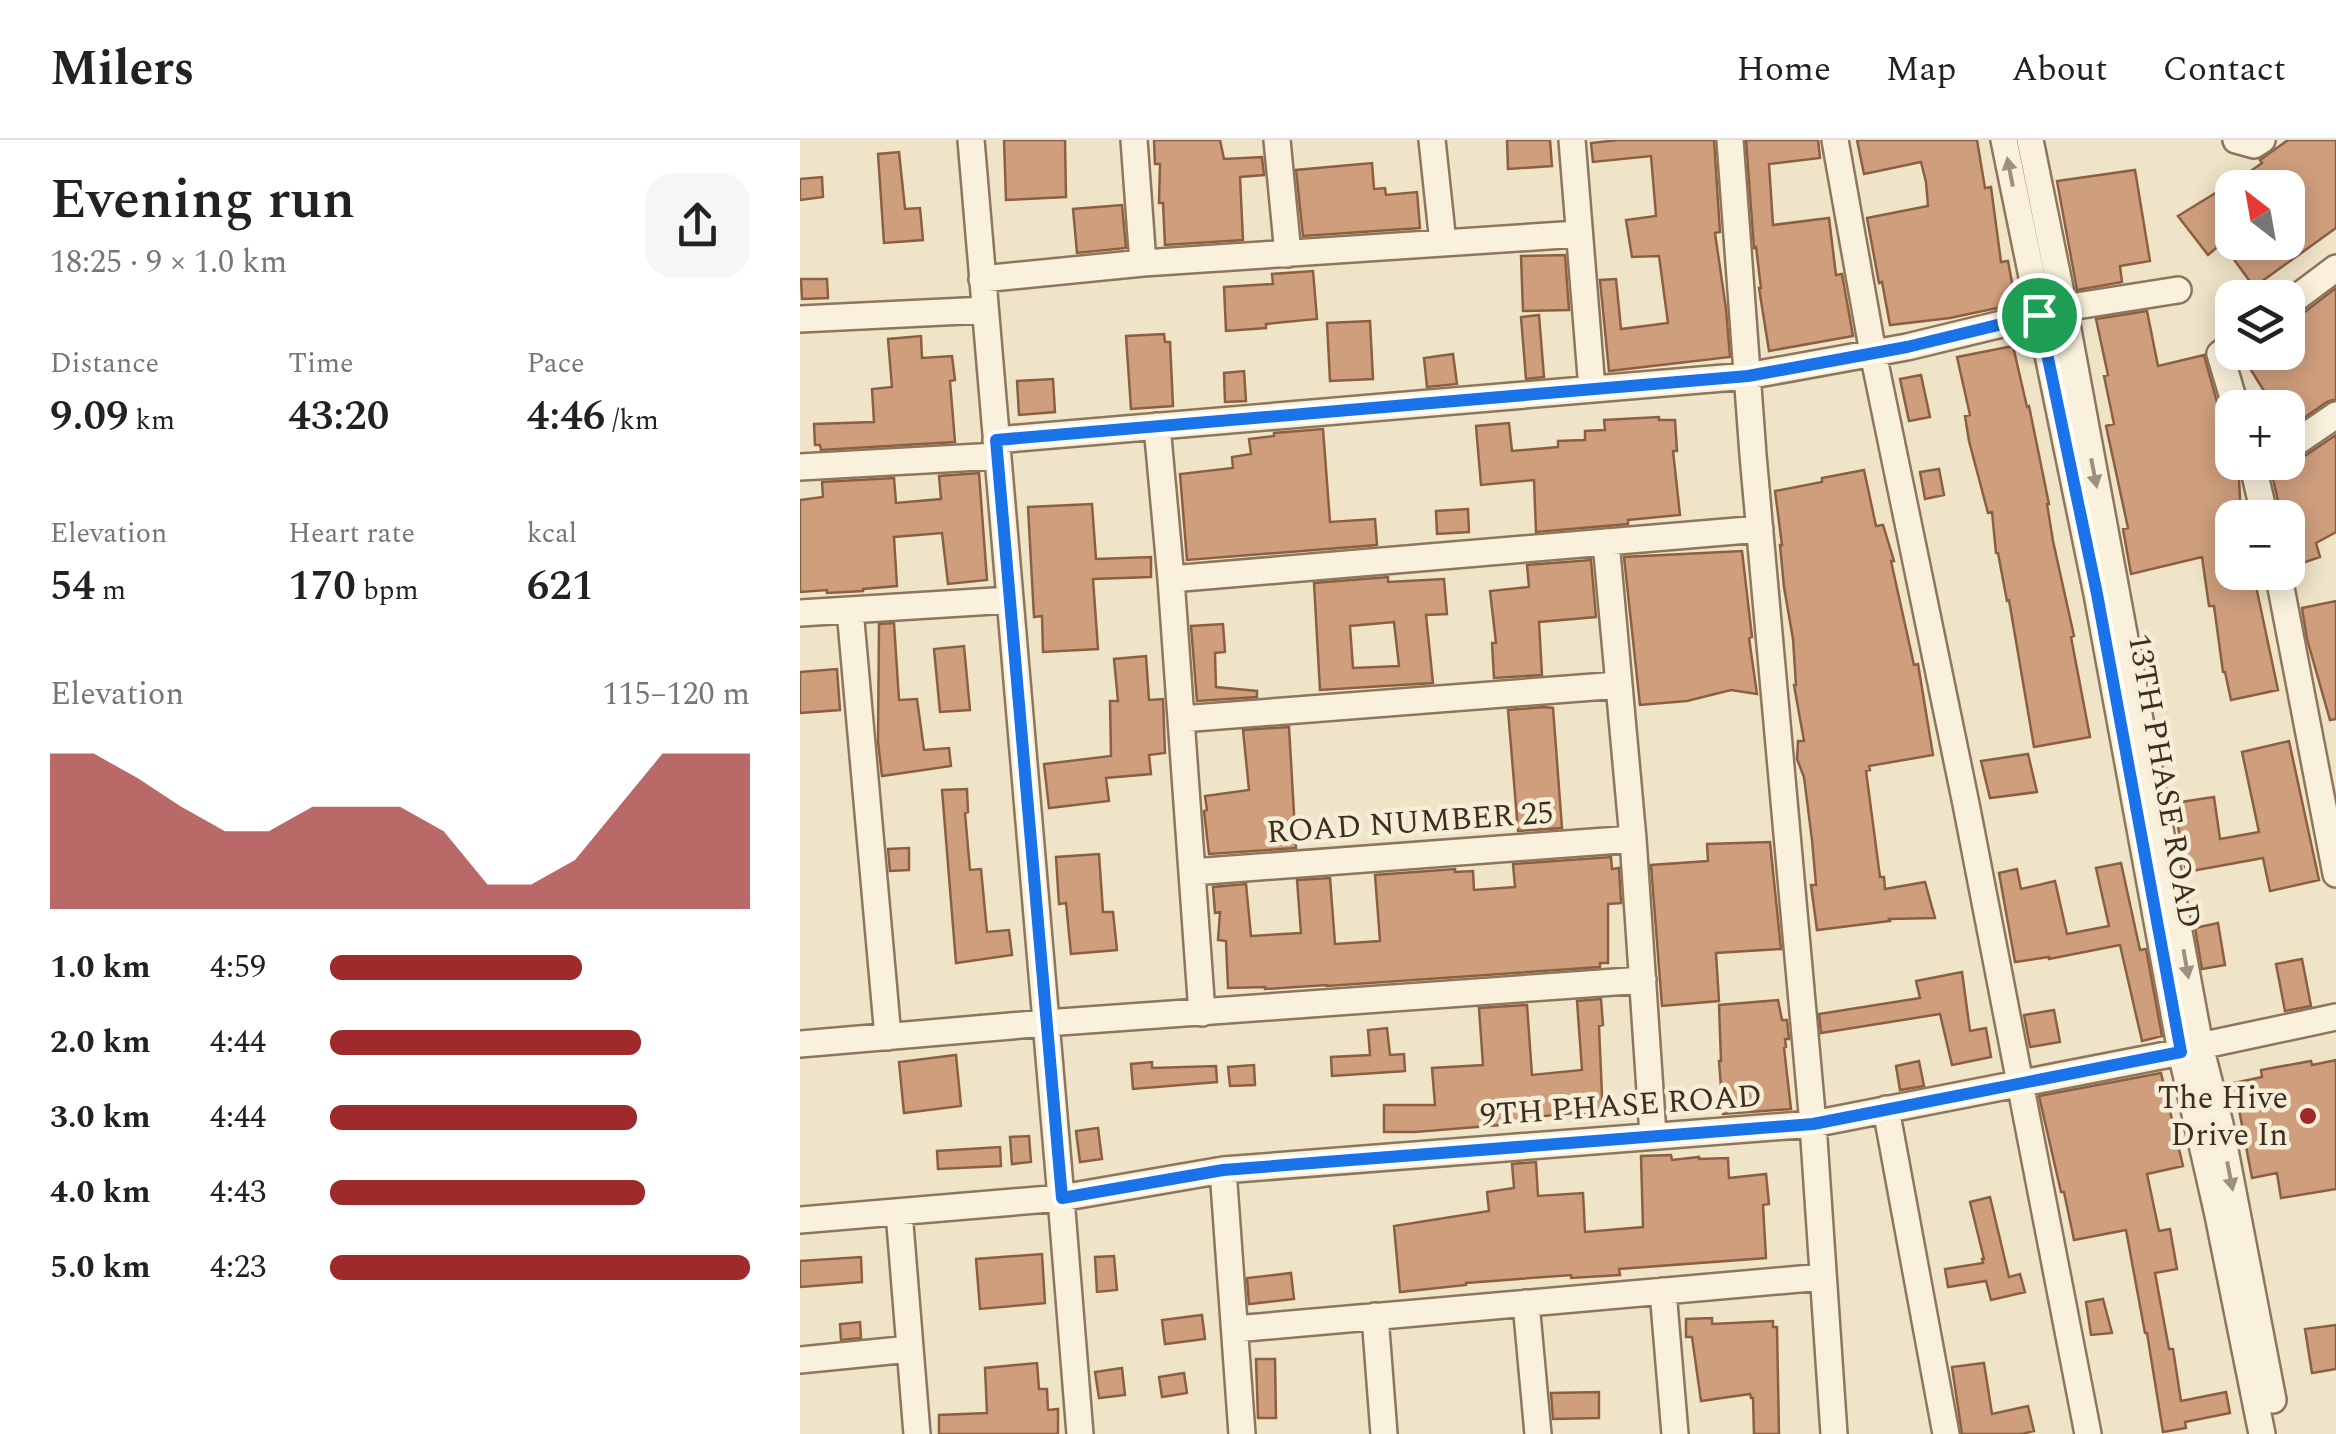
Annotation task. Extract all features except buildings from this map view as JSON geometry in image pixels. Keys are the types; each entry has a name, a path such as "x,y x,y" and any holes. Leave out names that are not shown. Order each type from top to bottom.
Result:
{"street":[{"path":"970,140 1080,1434"},
{"path":"1134,140 1143,264"},
{"path":"1278,140 1288,254"},
{"path":"1432,140 1443,243"},
{"path":"1572,140 1592,390"},
{"path":"1730,140 1813,1124 1834,1434"},
{"path":"1835,140 2088,1434"},
{"name":"13TH PHASE ROAD","path":"2004,140 2032,216 2070,405 2097,594 2191,1049 2279,1434"},
{"name":"13TH PHASE ROAD","path":"2030,140 2032,216"},
{"path":"2236,140 2254,145 2262,140"},
{"path":"982,278 1578,234"},
{"path":"2305,291 2336,268"},
{"path":"800,467 997,448 1158,426 1748,376 1874,353 2051,312 2178,290"},
{"path":"800,319 985,310"},
{"path":"2305,436 2336,414"},
{"path":"1158,426 1202,1013"},
{"path":"1171,578 1760,529"},
{"path":"1606,542 1633,839 1653,1134"},
{"path":"2281,590 2336,874"},
{"path":"800,612 1010,600"},
{"path":"850,610 888,1037"},
{"path":"1181,719 1619,685"},
{"name":"ROAD NUMBER 25","path":"1192,872 1633,839"},
{"path":"800,1044 1642,980"},
{"name":"9TH PHASE ROAD","path":"800,1220 1062,1198 1223,1170 1813,1124 2336,1017"},
{"path":"1886,1109 1946,1434"},
{"name":"13TH PHASE ROAD","path":"2208,1124 2262,1434"},
{"path":"1223,1170 1242,1434"},
{"path":"899,1212 917,1434"},
{"path":"1235,1329 1822,1277"},
{"path":"1663,1291 1675,1434"},
{"path":"1526,1303 1538,1434"},
{"path":"1375,1316 1384,1434"},
{"path":"800,1360 910,1349"}],"place":[{"name":"The Hive Drive In","path":"2308,1116"}],"route":[{"path":"2039,315 2097,594 2181,1052 1813,1124 1223,1170 1062,1198 996,440 1748,376 1907,347 2039,315"}]}
